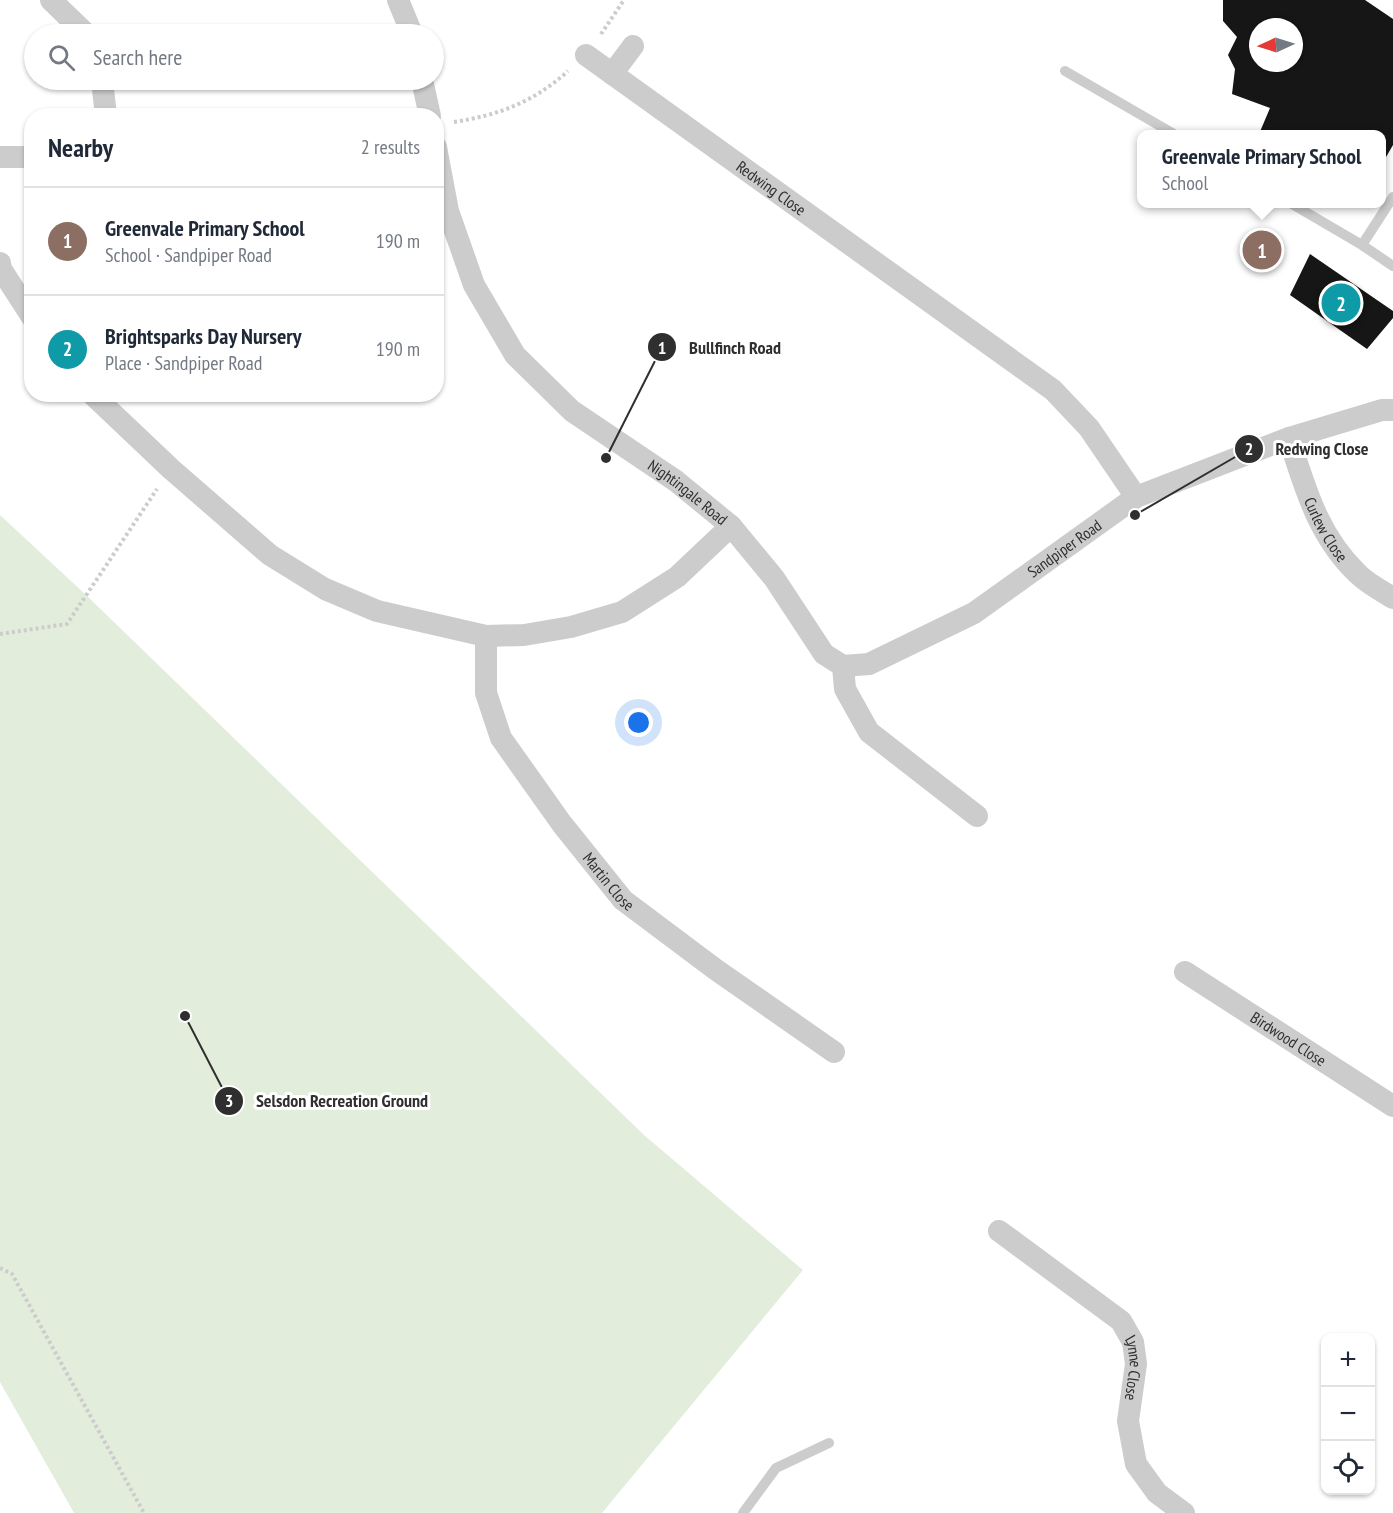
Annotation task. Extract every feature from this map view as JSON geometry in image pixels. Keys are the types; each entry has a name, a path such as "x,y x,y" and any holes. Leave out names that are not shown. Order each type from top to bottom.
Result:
{"street":[{"path":"51,0 76,24"},
{"path":"398,0 408,24"},
{"path":"612,74 633,46"},
{"name":"Redwing Close","path":"586,55 1053,390 1089,428 1136,497"},
{"path":"103,90 105,108"},
{"path":"426,90 433,108"},
{"path":"0,157 24,157"},
{"name":"Nightingale Road","path":"444,190 448,211 474,285 515,355 572,411 676,481 731,526 774,578 824,654 843,666"},
{"path":"0,263 1,269 24,305"},
{"path":"100,402 171,469 270,555 325,589 377,611 486,636 524,635 571,627 622,612 677,577 731,526"},
{"name":"Sandpiper Road","path":"843,666 868,664 974,613 1136,497 1289,438 1382,410 1393,410"},
{"name":"Curlew Close","path":"1289,438 1305,492 1327,536 1359,575 1393,598"},
{"name":"Martin Close","path":"486,636 486,693 501,738 562,824 622,900 715,969 834,1052"},
{"path":"843,666 845,689 869,732 976,816"},
{"name":"Birdwood Close","path":"1185,972 1393,1106"},
{"name":"Lynne Close","path":"999,1231 1121,1321 1133,1342 1136,1364 1128,1421 1136,1464 1157,1493 1184,1513"}],"lane":[{"path":"1065,71 1165,130"},
{"path":"1299,208 1393,266"},
{"path":"1362,245 1386,208"},
{"path":"743,1513 776,1468 828,1443"}],"path":[{"path":"444,119 485,117 522,104 561,78 586,55 624,0"},
{"path":"0,634 67,624 171,469"},
{"path":"0,1268 12,1274 144,1513"}],"green space":[{"path":"0,515 86,595 644,1135 803,1270 602,1513 74,1513 0,1382"}],"building":[{"path":"1223,0 1365,0 1393,19 1393,145 1386,157 1386,130 1261,130 1270,108 1232,94 1235,69 1228,55 1237,37 1223,21"},
{"path":"1310,254 1393,311 1393,318 1367,349 1290,295"}],"place":[{"name":"Greenvale Primary School","path":"1262,250"},
{"name":"Brightsparks Day Nursery","path":"1341,303"},
{"name":"Bullfinch Road","path":"606,458"},
{"name":"Redwing Close","path":"1135,515"},
{"name":"Selsdon Recreation Ground","path":"185,1016"}]}
